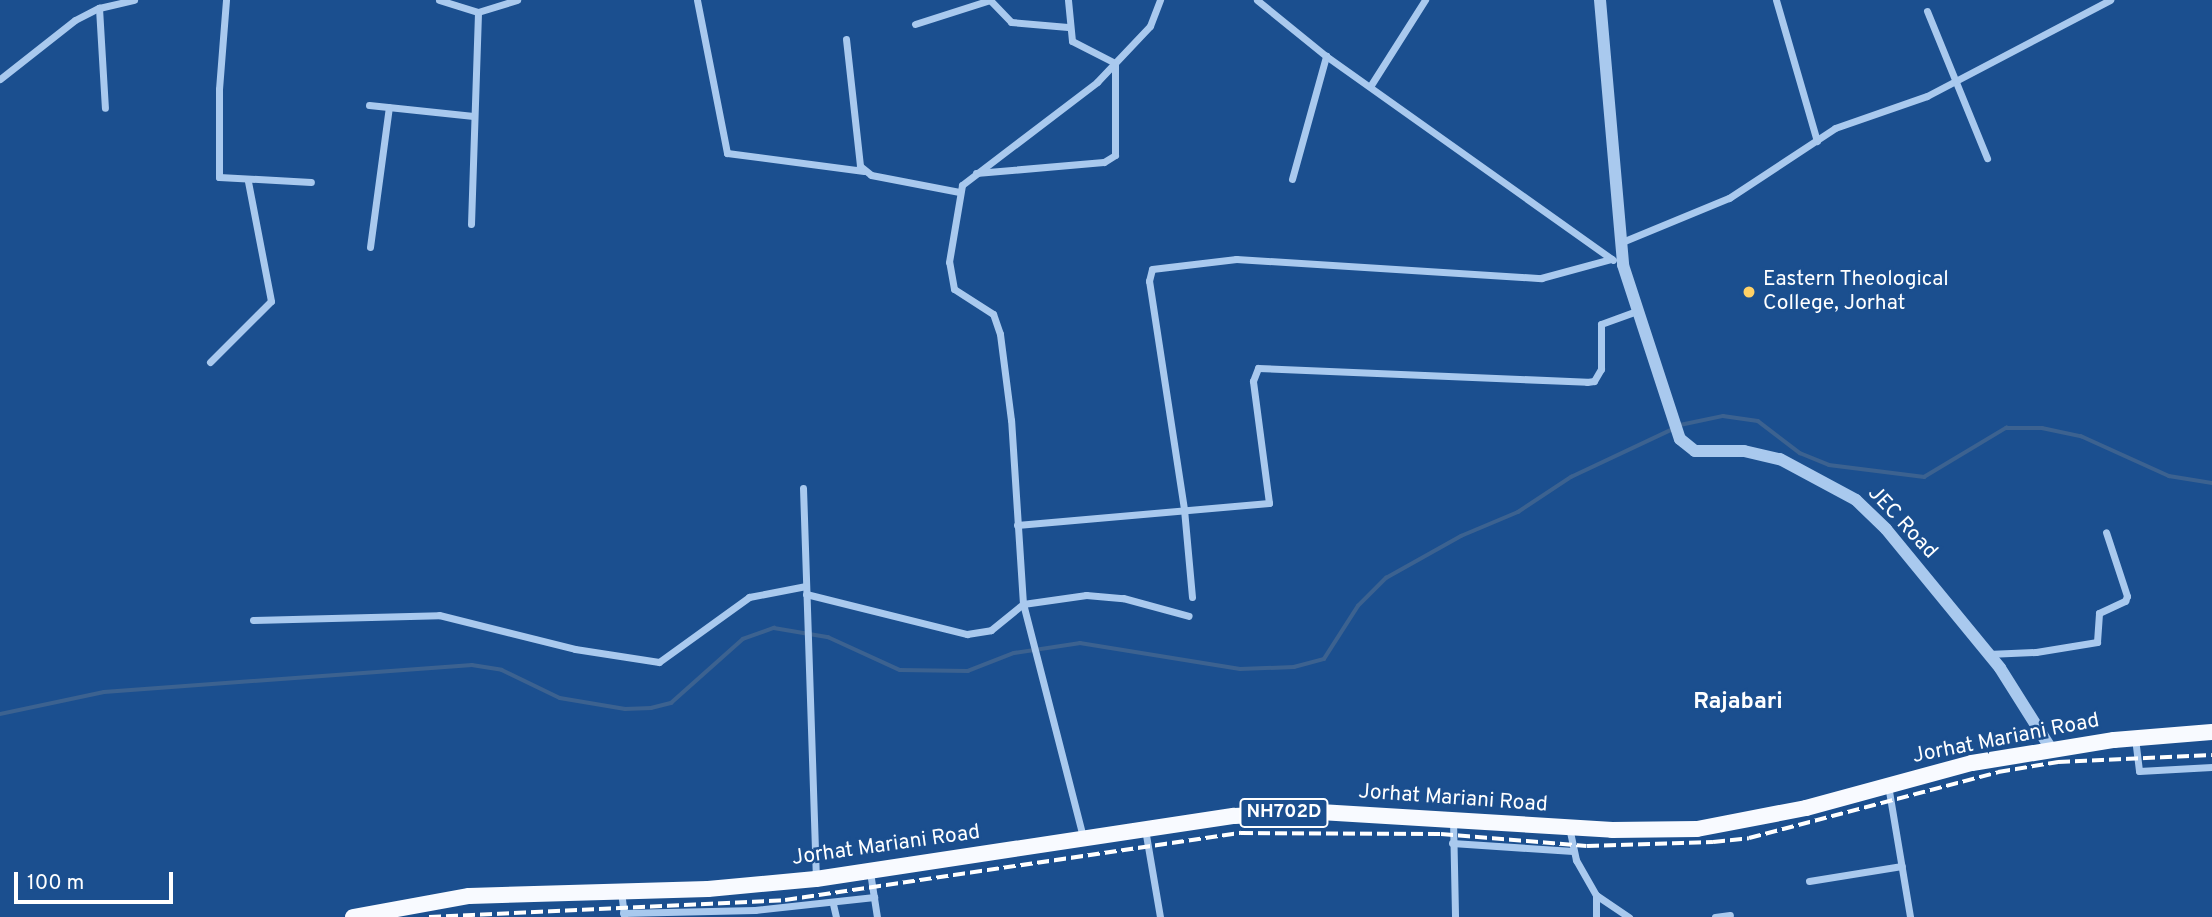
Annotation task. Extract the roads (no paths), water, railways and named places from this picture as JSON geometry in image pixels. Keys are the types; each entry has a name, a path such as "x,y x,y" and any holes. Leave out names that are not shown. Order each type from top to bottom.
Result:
{"highway":[{"name":"Jorhat Mariani Road","path":"353,917 430,900 816,879 1083,837 1276,813 1453,818 1569,827 1696,829 1806,808 1888,784 2051,749 2135,738 2212,732"}],"street":[{"path":"0,79 75,20 99,8 134,0"},
{"path":"226,0 218,172 222,180 311,182"},
{"path":"439,0 478,12 517,0"},
{"path":"697,0 727,153 864,171 959,192"},
{"path":"915,24 990,0 1011,22 1068,27"},
{"path":"1068,0 1068,27 1075,44 1115,63"},
{"path":"1083,837 1038,674 1023,604 1009,401 997,321 988,310 959,295 950,276 959,192 975,173 1046,124 1115,63 1150,26 1160,0"},
{"path":"1371,85 1425,0"},
{"name":"JEC Road","path":"1600,0 1623,265 1668,413 1680,439 1695,451 1744,451 1780,459 1856,500 1886,529 1988,653 2051,749"},
{"path":"1776,0 1817,141"},
{"path":"1622,242 1729,198 1835,128 1902,106 2110,0"},
{"path":"1260,2 1326,56 1371,85 1623,265"},
{"path":"99,8 105,108"},
{"path":"1927,11 1987,158"},
{"path":"471,224 478,12"},
{"path":"846,39 859,161 864,171"},
{"path":"1293,178 1326,56"},
{"path":"975,173 1111,159 1117,142 1115,63"},
{"path":"369,104 473,116"},
{"path":"370,247 389,107"},
{"path":"210,362 271,301 248,181"},
{"path":"1192,597 1184,509 1149,281 1152,269 1236,259 1541,278 1611,259"},
{"path":"1017,525 1269,503 1254,381 1258,368 1594,381 1601,369 1601,324 1636,311"},
{"path":"803,488 816,879"},
{"path":"1988,653 2036,652 2097,642 2099,613 2125,601 2127,596 2106,532"},
{"path":"253,620 439,615 575,649 659,662 749,597 806,590 967,634 991,630 1023,604 1110,596 1189,616"},
{"path":"2135,738 2138,771 2212,767"},
{"path":"1888,784 1910,917"},
{"path":"1453,818 1455,917"},
{"path":"1569,827 1573,851 1596,895 1629,917"},
{"path":"1144,829 1160,917"},
{"path":"1452,843 1573,851"},
{"path":"1809,881 1902,866"},
{"path":"870,872 877,917"},
{"path":"621,891 624,915 833,904 874,897"},
{"path":"1595,917 1596,895"},
{"path":"833,904 836,917"},
{"path":"1715,917 1730,915"}],"waterway":[{"path":"1680,425 1723,416 1758,421 1800,453 1829,465 1924,477 2006,428 2042,428 2081,436 2169,476 2212,483"},
{"path":"0,714 104,692 472,665 502,670 560,698 625,709 651,708 671,703 743,639 774,628 828,637 900,670 968,671 1014,653 1080,643 1240,669 1294,667 1324,659 1358,606 1386,578 1461,536 1518,512 1571,477 1673,429"}],"railway":[{"path":"429,917 785,900 1241,833 1441,834 1587,846 1713,842 1749,838 1998,772 2058,762 2212,755"}],"place":[{"name":"Eastern Theological College, Jorhat","path":"1749,292"}],"district":[{"name":"Rajabari","path":"1738,703"}]}
